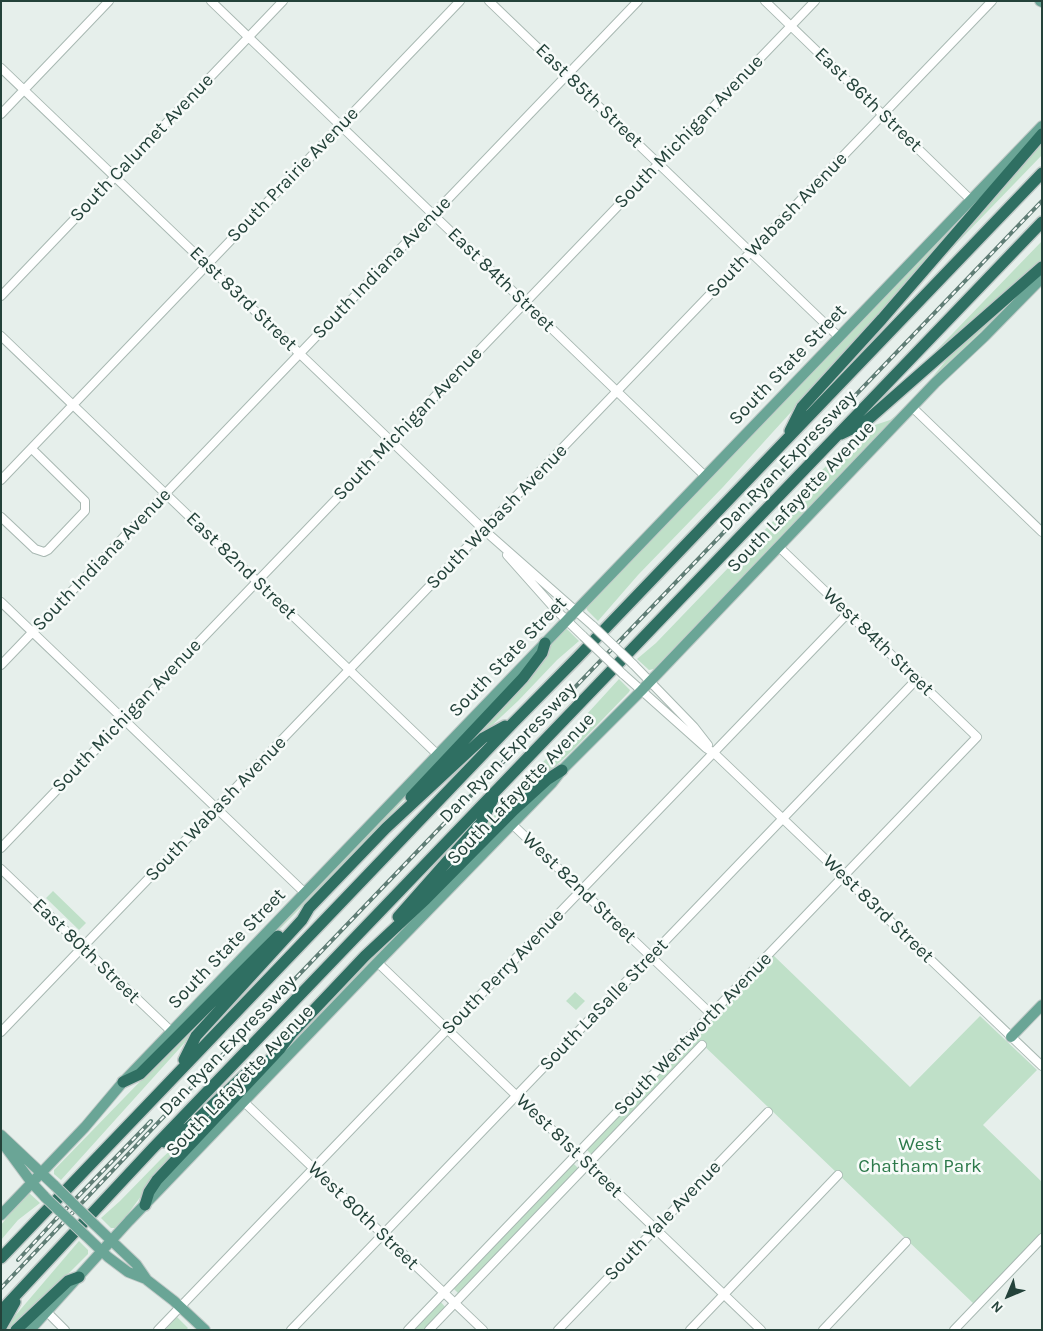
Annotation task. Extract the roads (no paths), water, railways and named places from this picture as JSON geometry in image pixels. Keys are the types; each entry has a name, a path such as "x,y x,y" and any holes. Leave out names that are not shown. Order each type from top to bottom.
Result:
{"highway":[{"path":"784,442 802,407 882,319 1042,134"},
{"name":"Dan Ryan Expressway","path":"1,1258 513,722 1042,173"},
{"name":"Dan Ryan Expressway","path":"1,1311 153,1148 1042,222"},
{"path":"835,437 864,424 1042,267"},
{"path":"386,828 431,773 523,678 542,653 545,643"},
{"path":"123,1082 140,1074 298,916 309,908 386,828 483,738 513,722"},
{"path":"153,1148 188,1128 292,1033 365,956 426,899 514,810 548,779 562,770"},
{"path":"365,956 376,940 481,823 499,788"},
{"path":"177,1073 196,1036 302,920 309,908"},
{"path":"145,1205 149,1192 157,1180 280,1049 292,1033"},
{"path":"16,1330 68,1281 79,1277"},
{"path":"1,1327 22,1288"}],"main road":[{"name":"South State Street","path":"1,1215 85,1127 123,1082 1042,126"},
{"name":"South Lafayette Avenue","path":"30,1330 145,1205 377,962 552,784 562,770 650,681 912,407 1042,278"},
{"path":"1011,1037 1042,1005"},
{"path":"1,1135 112,1240 136,1264 147,1280"},
{"path":"1,1140 32,1183 102,1251 128,1272 147,1280 180,1306 205,1330"}],"street":[{"path":"1,114 109,1"},
{"name":"East 84th Street","path":"211,1 705,476"},
{"name":"South Calumet Avenue","path":"1,296 283,1"},
{"name":"South Prairie Avenue","path":"1,480 460,1"},
{"name":"East 85th Street","path":"489,1 840,337"},
{"name":"South Indiana Avenue","path":"1,664 638,1"},
{"name":"East 86th Street","path":"765,1 971,200"},
{"name":"South Michigan Avenue","path":"1,848 815,1"},
{"name":"South Wabash Avenue","path":"1,1032 992,1"},
{"name":"East 83rd Street","path":"1,68 484,530 576,610"},
{"name":"East 82nd Street","path":"1,336 438,755"},
{"path":"912,407 1042,532"},
{"path":"1,517 35,549 44,552 85,511 86,503 83,498 32,449"},
{"name":"East 83rd Street","path":"484,530 567,620"},
{"name":"West 84th Street","path":"778,547 977,737"},
{"path":"1,602 305,893"},
{"name":"West 83rd Street","path":"576,610 650,681 694,727 714,753 1042,1066"},
{"name":"South Perry Avenue","path":"158,1330 848,614"},
{"name":"West 83rd Street","path":"567,620 640,691 714,753"},
{"name":"South LaSalle Street","path":"291,1330 917,680"},
{"name":"South Wentworth Avenue","path":"408,1330 977,737"},
{"name":"West 82nd Street","path":"512,824 711,1014"},
{"name":"East 80th Street","path":"1,869 172,1032"},
{"name":"West 81st Street","path":"377,962 761,1330"},
{"name":"South Wentworth Avenue","path":"429,1330 702,1045"},
{"name":"West 80th Street","path":"244,1102 482,1330"},
{"name":"South Yale Avenue","path":"558,1330 768,1112"},
{"path":"690,1330 838,1175"},
{"path":"954,1330 1042,1238"},
{"path":"823,1330 906,1242"},
{"path":"47,1312 65,1330"}],"railway":[{"path":"1,1288 265,1010 1042,201"},
{"path":"18,1260 151,1121"}],"park label":[{"name":"West Chatham Park","path":"920,1156"}]}
